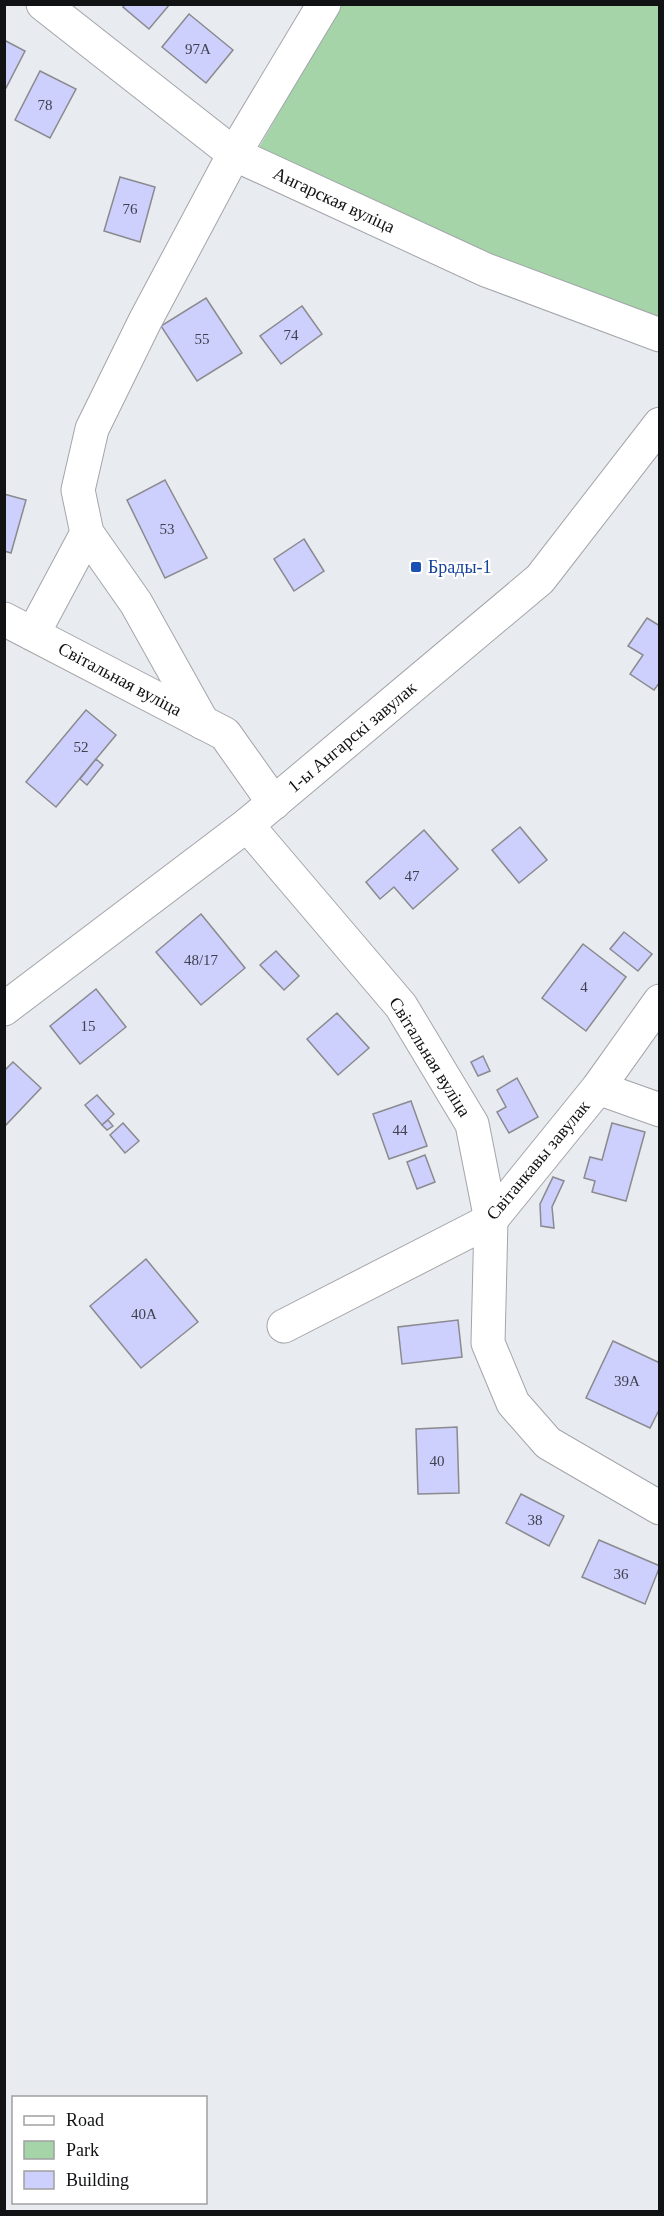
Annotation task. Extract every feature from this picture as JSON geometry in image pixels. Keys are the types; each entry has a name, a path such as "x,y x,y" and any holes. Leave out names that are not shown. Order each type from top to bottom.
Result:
{"street":[{"name":"Ангарская вуліца","path":"43,4 234,154 486,270 660,335"},
{"path":"203,723 136,603 87,533 78,490 92,429 144,321 234,154 324,4"},
{"name":"1-ы Ангарскі завулак","path":"4,1009 247,825 540,579 660,424"},
{"path":"33,634 87,533"},
{"name":"Світальная вуліца","path":"4,619 225,734 274,803"},
{"name":"Світальная вуліца","path":"247,825 401,1006 472,1124 491,1220 488,1343 513,1403 548,1443 660,1508"},
{"name":"Світанкавы завулак","path":"284,1326 491,1220 598,1088 660,1001"},
{"path":"598,1088 660,1110"}],"green space":[{"path":"341,5 659,5 659,320 507,261 257,151"}],"building":[{"path":"125,4 170,4 149,29 123,7"},
{"path":"189,14 233,50 206,83 162,47"},
{"path":"4,40 25,51 6,88 4,88"},
{"path":"40,71 76,89 50,138 15,120"},
{"path":"120,177 155,187 140,242 104,231"},
{"path":"206,298 242,353 197,381 161,326"},
{"path":"302,306 322,334 281,364 260,336"},
{"path":"165,480 207,558 165,578 127,500"},
{"path":"4,494 26,500 11,553 4,551"},
{"path":"304,539 324,571 294,591 274,559"},
{"path":"647,618 660,626 660,682 654,690 630,674 643,655 628,646"},
{"path":"86,710 116,735 56,807 26,782"},
{"path":"96,759 103,765 87,785 80,779"},
{"path":"520,827 547,860 519,883 492,850"},
{"path":"424,830 458,869 413,909 394,887 380,899 366,882"},
{"path":"201,914 245,968 201,1005 156,952"},
{"path":"624,932 652,954 638,971 610,949"},
{"path":"583,944 626,977 586,1031 542,998"},
{"path":"276,951 299,976 284,990 260,965"},
{"path":"96,989 126,1027 80,1064 50,1026"},
{"path":"337,1013 369,1048 338,1075 307,1039"},
{"path":"483,1056 490,1071 478,1076 471,1062"},
{"path":"13,1062 41,1088 4,1127 4,1071"},
{"path":"517,1078 538,1117 509,1133 497,1112 506,1107 497,1090"},
{"path":"97,1095 114,1114 102,1125 85,1105"},
{"path":"411,1101 427,1146 389,1159 373,1114"},
{"path":"108,1120 113,1126 107,1130 102,1125"},
{"path":"123,1123 139,1141 125,1153 110,1135"},
{"path":"612,1123 645,1132 626,1201 592,1192 595,1181 584,1178 590,1157 602,1160"},
{"path":"425,1155 435,1182 417,1189 407,1162"},
{"path":"553,1177 564,1181 552,1207 554,1228 541,1226 540,1204"},
{"path":"146,1259 198,1322 141,1368 90,1306"},
{"path":"458,1320 462,1357 402,1364 398,1327"},
{"path":"613,1341 660,1363 660,1408 650,1428 586,1398"},
{"path":"457,1427 459,1493 418,1494 416,1429"},
{"path":"521,1494 564,1516 549,1546 506,1523"},
{"path":"599,1540 660,1566 645,1604 582,1577"}],"place":[{"name":"Брады-1","path":"416,567"}]}
